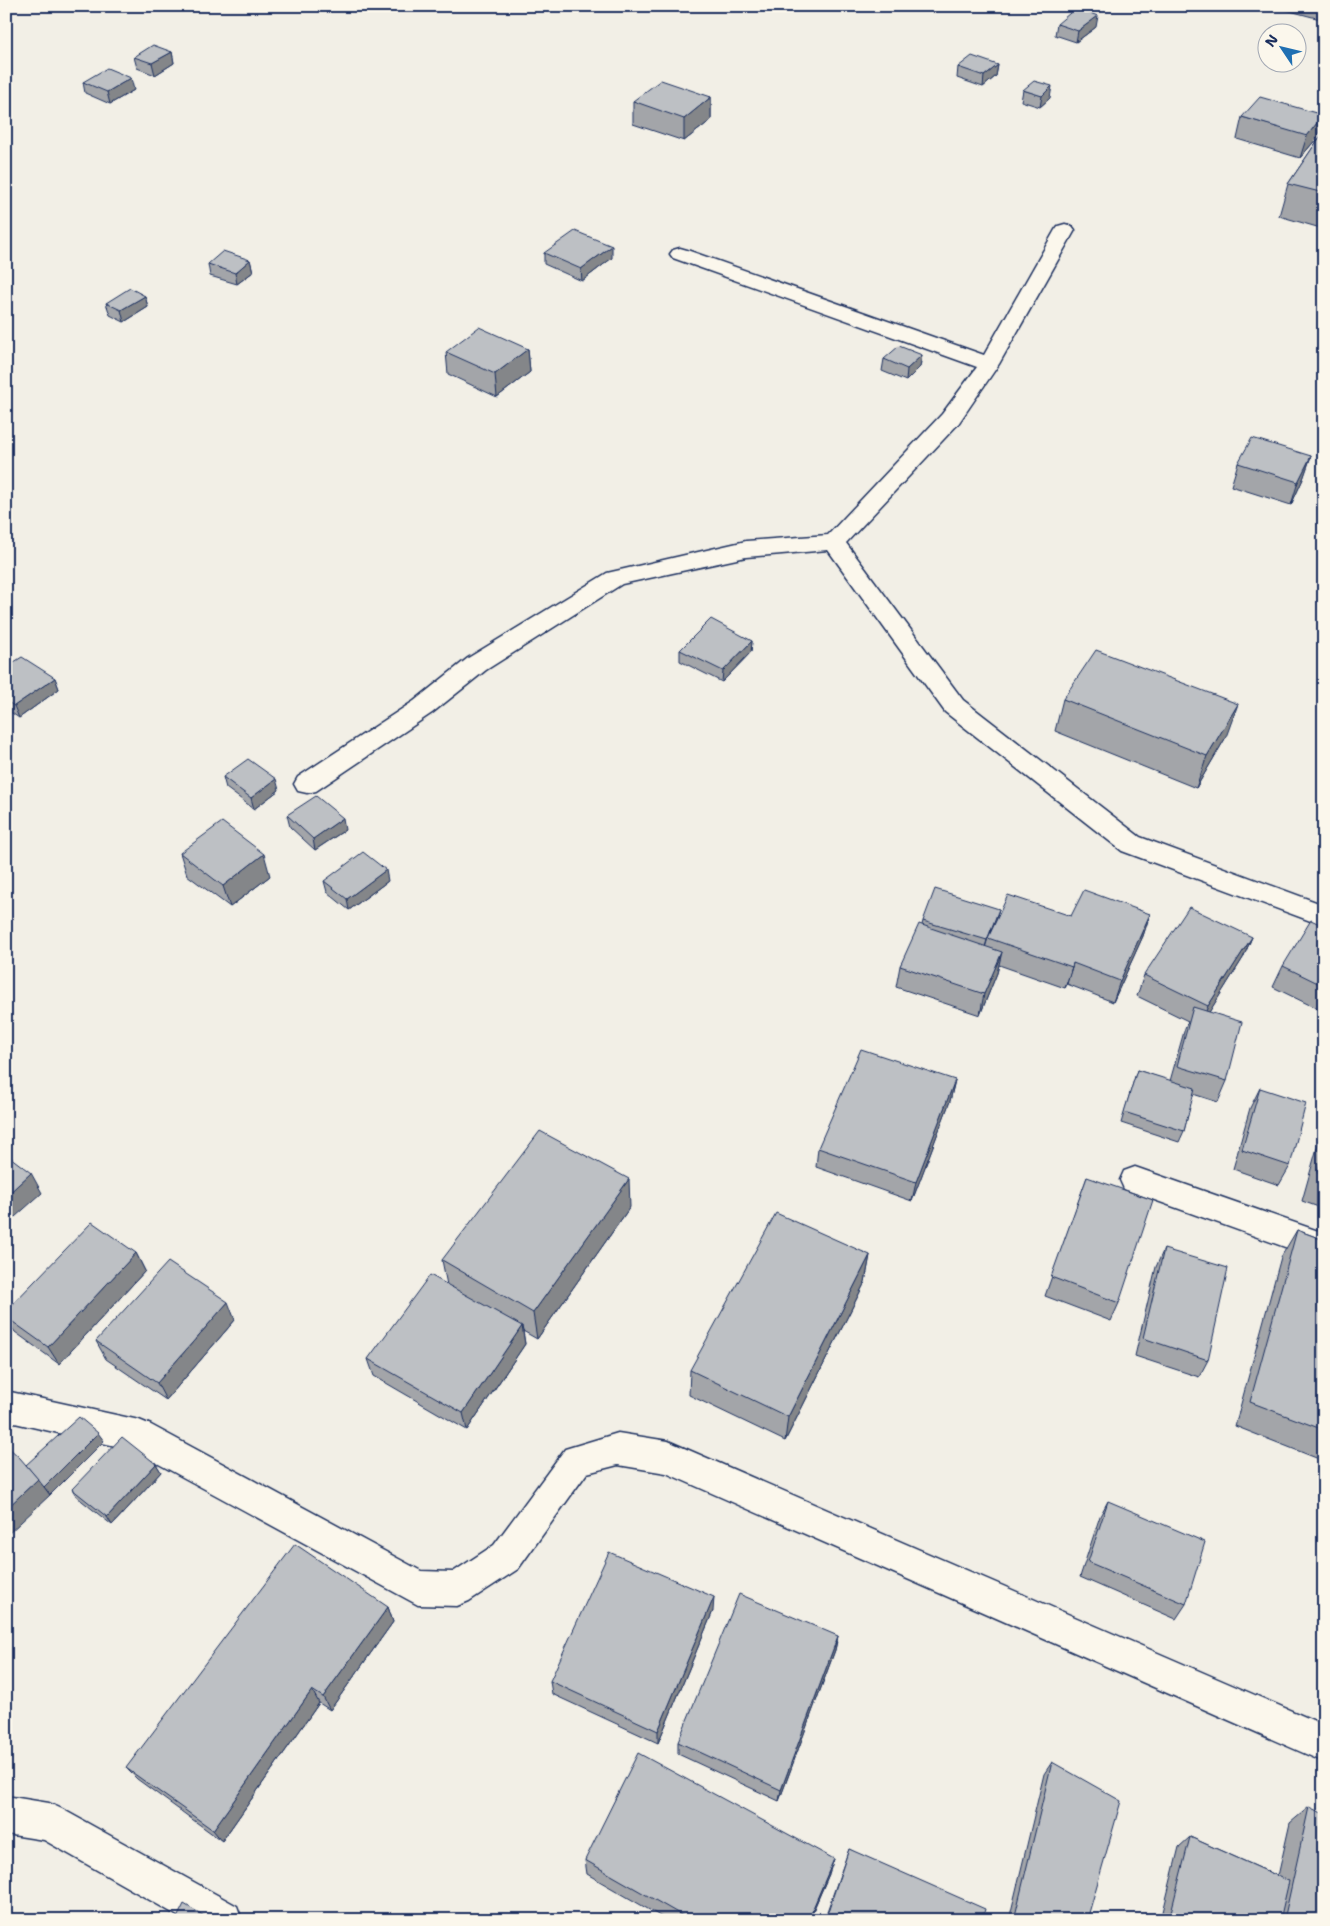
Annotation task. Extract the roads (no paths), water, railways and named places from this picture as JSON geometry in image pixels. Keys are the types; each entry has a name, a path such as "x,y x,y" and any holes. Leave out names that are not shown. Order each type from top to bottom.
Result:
{"street":[{"path":"307,784 423,707 477,664 525,632 615,578 746,549 834,542 950,419 989,364 1065,230"},
{"path":"680,254 989,364"},
{"path":"834,542 954,706 1131,844 1324,916"},
{"path":"1135,1180 1324,1247"},
{"path":"6,1406 139,1436 418,1588 457,1589 506,1557 577,1460 618,1449 668,1457 1324,1744"},
{"path":"6,1815 48,1822 223,1920"}]}
